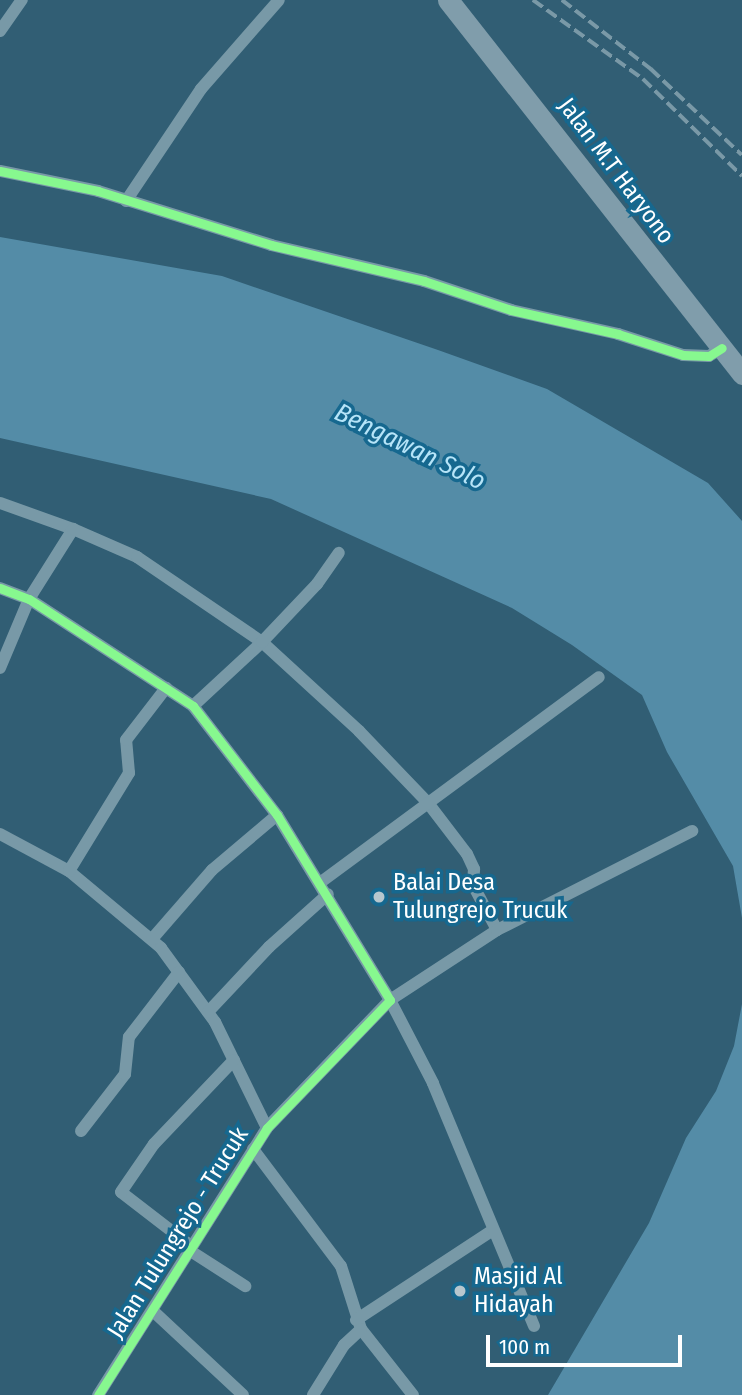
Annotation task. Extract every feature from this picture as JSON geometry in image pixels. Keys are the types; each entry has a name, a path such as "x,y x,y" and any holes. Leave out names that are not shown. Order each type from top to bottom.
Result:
{"highway":[{"name":"Jalan M.T Haryono","path":"448,0 742,374"}],"street":[{"path":"0,31 22,0"},
{"path":"126,201 201,89 279,0"},
{"path":"0,171 65,182 271,244 424,281 511,310 618,334 683,355 709,356 722,348"},
{"path":"0,503 74,529 137,557 262,642 359,731 428,803 472,862 473,886 497,930"},
{"path":"0,668 29,599 74,529"},
{"path":"193,706 262,642 317,584 339,553"},
{"path":"0,588 29,599 193,706 277,816 321,882 390,1000 433,1083 534,1326"},
{"path":"321,882 599,677"},
{"path":"69,871 129,773 126,740 166,688"},
{"path":"152,939 212,870 277,816"},
{"name":"Jalan Tulungrejo - Trucuk","path":"98,1395 267,1128 390,1000 497,930 692,831"},
{"path":"0,834 69,871 152,939 208,1012 267,1128"},
{"path":"208,1012 269,947 328,894"},
{"path":"80,1131 125,1074 129,1037 179,972"},
{"path":"234,1060 154,1144 121,1192 190,1248 245,1286"},
{"path":"253,1149 341,1266 359,1325 413,1395"},
{"path":"313,1395 359,1325 493,1230"},
{"path":"153,1311 243,1395"}],"water":[{"name":"Bengawan Solo","path":"0,237 222,276 438,350 547,389 708,483 742,521 742,918 733,866 667,752 642,695 572,645 512,608 271,499 0,438"},
{"path":"742,1004 742,1395 548,1395 649,1223 686,1138 716,1091 734,1046"}],"railway":[{"path":"533,0 643,79 742,176"},
{"path":"562,0 651,69 742,155"}],"cycle path":[{"path":"0,171 98,191 271,245 424,281 511,310 618,334 683,355 709,356 722,348"},
{"path":"0,588 29,599 193,706 277,815 390,1000 267,1128 98,1395"}],"place":[{"name":"Balai Desa Tulungrejo Trucuk","path":"379,897"},
{"name":"Masjid Al Hidayah","path":"460,1291"}]}
